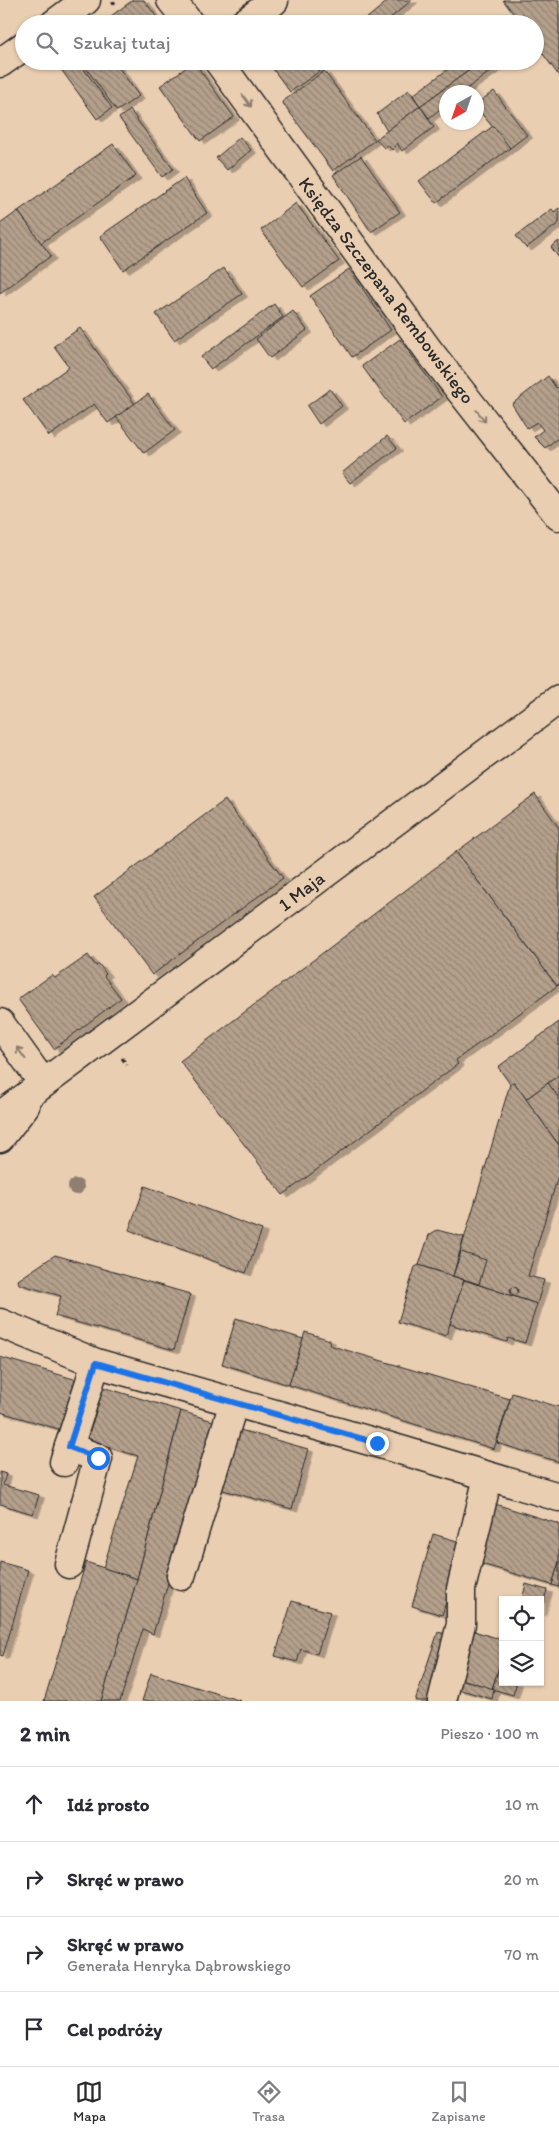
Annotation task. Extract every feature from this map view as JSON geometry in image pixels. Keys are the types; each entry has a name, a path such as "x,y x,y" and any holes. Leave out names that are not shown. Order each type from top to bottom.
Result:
{"street":[{"path":"66,15 86,0"},
{"path":"171,0 183,15"},
{"path":"255,15 274,1"},
{"path":"0,63 15,52"},
{"name":"Księdza Szczepana Rembowskiego","path":"225,70 429,351 559,516"},
{"name":"1 Maja","path":"0,1116 559,699"},
{"path":"0,1024 43,1083"},
{"name":"1 Maja","path":"0,1138 43,1083"},
{"path":"0,1310 45,1344"},
{"path":"0,1323 45,1344 96,1363 559,1497"},
{"path":"69,1564 98,1458 66,1455 96,1363"},
{"path":"181,1576 212,1503 234,1402"},
{"path":"442,1701 461,1624 461,1590 488,1477"}],"building":[{"path":"133,0 144,0 155,15 112,15"},
{"path":"389,0 412,0 394,15 371,15"},
{"path":"503,0 559,0 559,76 544,55 544,15 514,15"},
{"path":"62,70 85,70 112,108 97,119"},
{"path":"87,70 120,70 139,96 117,111"},
{"path":"183,70 200,70 234,117 200,141 160,86"},
{"path":"274,70 319,70 320,71 290,92"},
{"path":"447,70 470,70 449,85 439,85 439,92 420,106 413,95"},
{"path":"470,70 493,70 472,85 449,85"},
{"path":"324,71 375,140 333,171 282,102"},
{"path":"409,90 420,106 387,131 377,114"},
{"path":"494,91 527,135 510,148 484,117 484,98"},
{"path":"439,92 439,110 429,118 420,106"},
{"path":"420,106 434,127 402,151 397,143 392,150 388,145 384,148 376,139"},
{"path":"130,110 173,169 162,177 119,118"},
{"path":"493,126 510,148 436,203 419,181"},
{"path":"240,137 251,150 227,170 216,158"},
{"path":"113,144 136,176 41,243 18,211"},
{"path":"361,156 400,212 371,232 333,175"},
{"path":"184,178 207,213 123,270 100,236"},
{"path":"296,203 339,261 303,287 261,230"},
{"path":"559,208 559,223 526,248 516,236 552,209 554,212"},
{"path":"18,211 51,256 0,293 0,224"},
{"path":"559,241 559,258 551,247"},
{"path":"224,268 242,294 174,340 156,314"},
{"path":"349,269 391,330 352,357 310,296"},
{"path":"274,304 283,317 211,369 201,357"},
{"path":"293,311 307,330 270,358 256,339"},
{"path":"80,328 135,404 108,423 94,404 49,436 23,400 69,367 54,346"},
{"path":"400,339 442,397 404,424 362,366"},
{"path":"548,376 556,388 559,386 559,437 545,448 534,437 543,430 537,422 527,428 512,404"},
{"path":"330,389 342,406 319,424 307,406"},
{"path":"148,394 175,430 144,453 116,417"},
{"path":"387,436 397,448 350,483 342,473"},
{"path":"535,794 559,828 559,984 557,986 456,852"},
{"path":"225,800 283,878 152,975 94,897"},
{"path":"456,852 557,986 456,1060 458,1064 283,1195 180,1061"},
{"path":"88,955 96,966 99,964 106,974 104,976 121,998 54,1049 18,999 52,975 55,978"},
{"path":"559,1022 559,1075 526,1099 514,1082 510,1084 498,1067"},
{"path":"559,1075 559,1098 548,1083"},
{"path":"514,1082 559,1145 559,1173 528,1276 544,1280 537,1304 453,1276 510,1084"},
{"path":"548,1083 559,1098 559,1145 526,1099"},
{"path":"145,1186 262,1230 246,1273 129,1230"},
{"path":"437,1230 464,1237 453,1276 419,1265 429,1235"},
{"path":"461,1252 486,1260 479,1284 453,1276"},
{"path":"55,1255 190,1294 174,1350 55,1316 61,1296 19,1284 18,1280"},
{"path":"419,1265 464,1280 446,1336 398,1322 415,1267"},
{"path":"464,1280 537,1304 525,1343 508,1338 507,1342 450,1324"},
{"path":"514,1287 518,1291 514,1295 510,1291"},
{"path":"236,1318 303,1339 289,1385 222,1364"},
{"path":"305,1332 330,1340 329,1345 510,1399 494,1449 289,1385"},
{"path":"0,1357 77,1380 62,1430 0,1412"},
{"path":"100,1386 181,1411 137,1579 103,1568 138,1456 85,1440"},
{"path":"512,1393 559,1407 559,1462 497,1443"},
{"path":"181,1411 216,1422 153,1634 143,1629 120,1701 101,1701 137,1579"},
{"path":"233,1428 308,1449 292,1509 216,1488"},
{"path":"0,1472 6,1474 3,1485 39,1495 33,1514 0,1504"},
{"path":"492,1503 559,1524 559,1562 552,1585 475,1562"},
{"path":"433,1534 464,1543 442,1615 412,1606"},
{"path":"0,1562 28,1570 3,1656 0,1655"},
{"path":"86,1562 137,1579 101,1701 44,1701"},
{"path":"559,1562 559,1587 552,1585"},
{"path":"526,1584 547,1590 544,1600 544,1596 523,1596"},
{"path":"292,1601 330,1612 317,1654 301,1649 297,1662 275,1656"},
{"path":"474,1631 499,1639 499,1667 492,1689 459,1678"},
{"path":"438,1632 446,1634 438,1658 429,1701 415,1701"},
{"path":"499,1667 499,1686 516,1686 513,1695 492,1689"},
{"path":"151,1673 241,1701 142,1701"},
{"path":"454,1677 494,1689 492,1699 451,1687"}],"route":[{"path":"98,1458 69,1447 96,1363 377,1443"}]}
